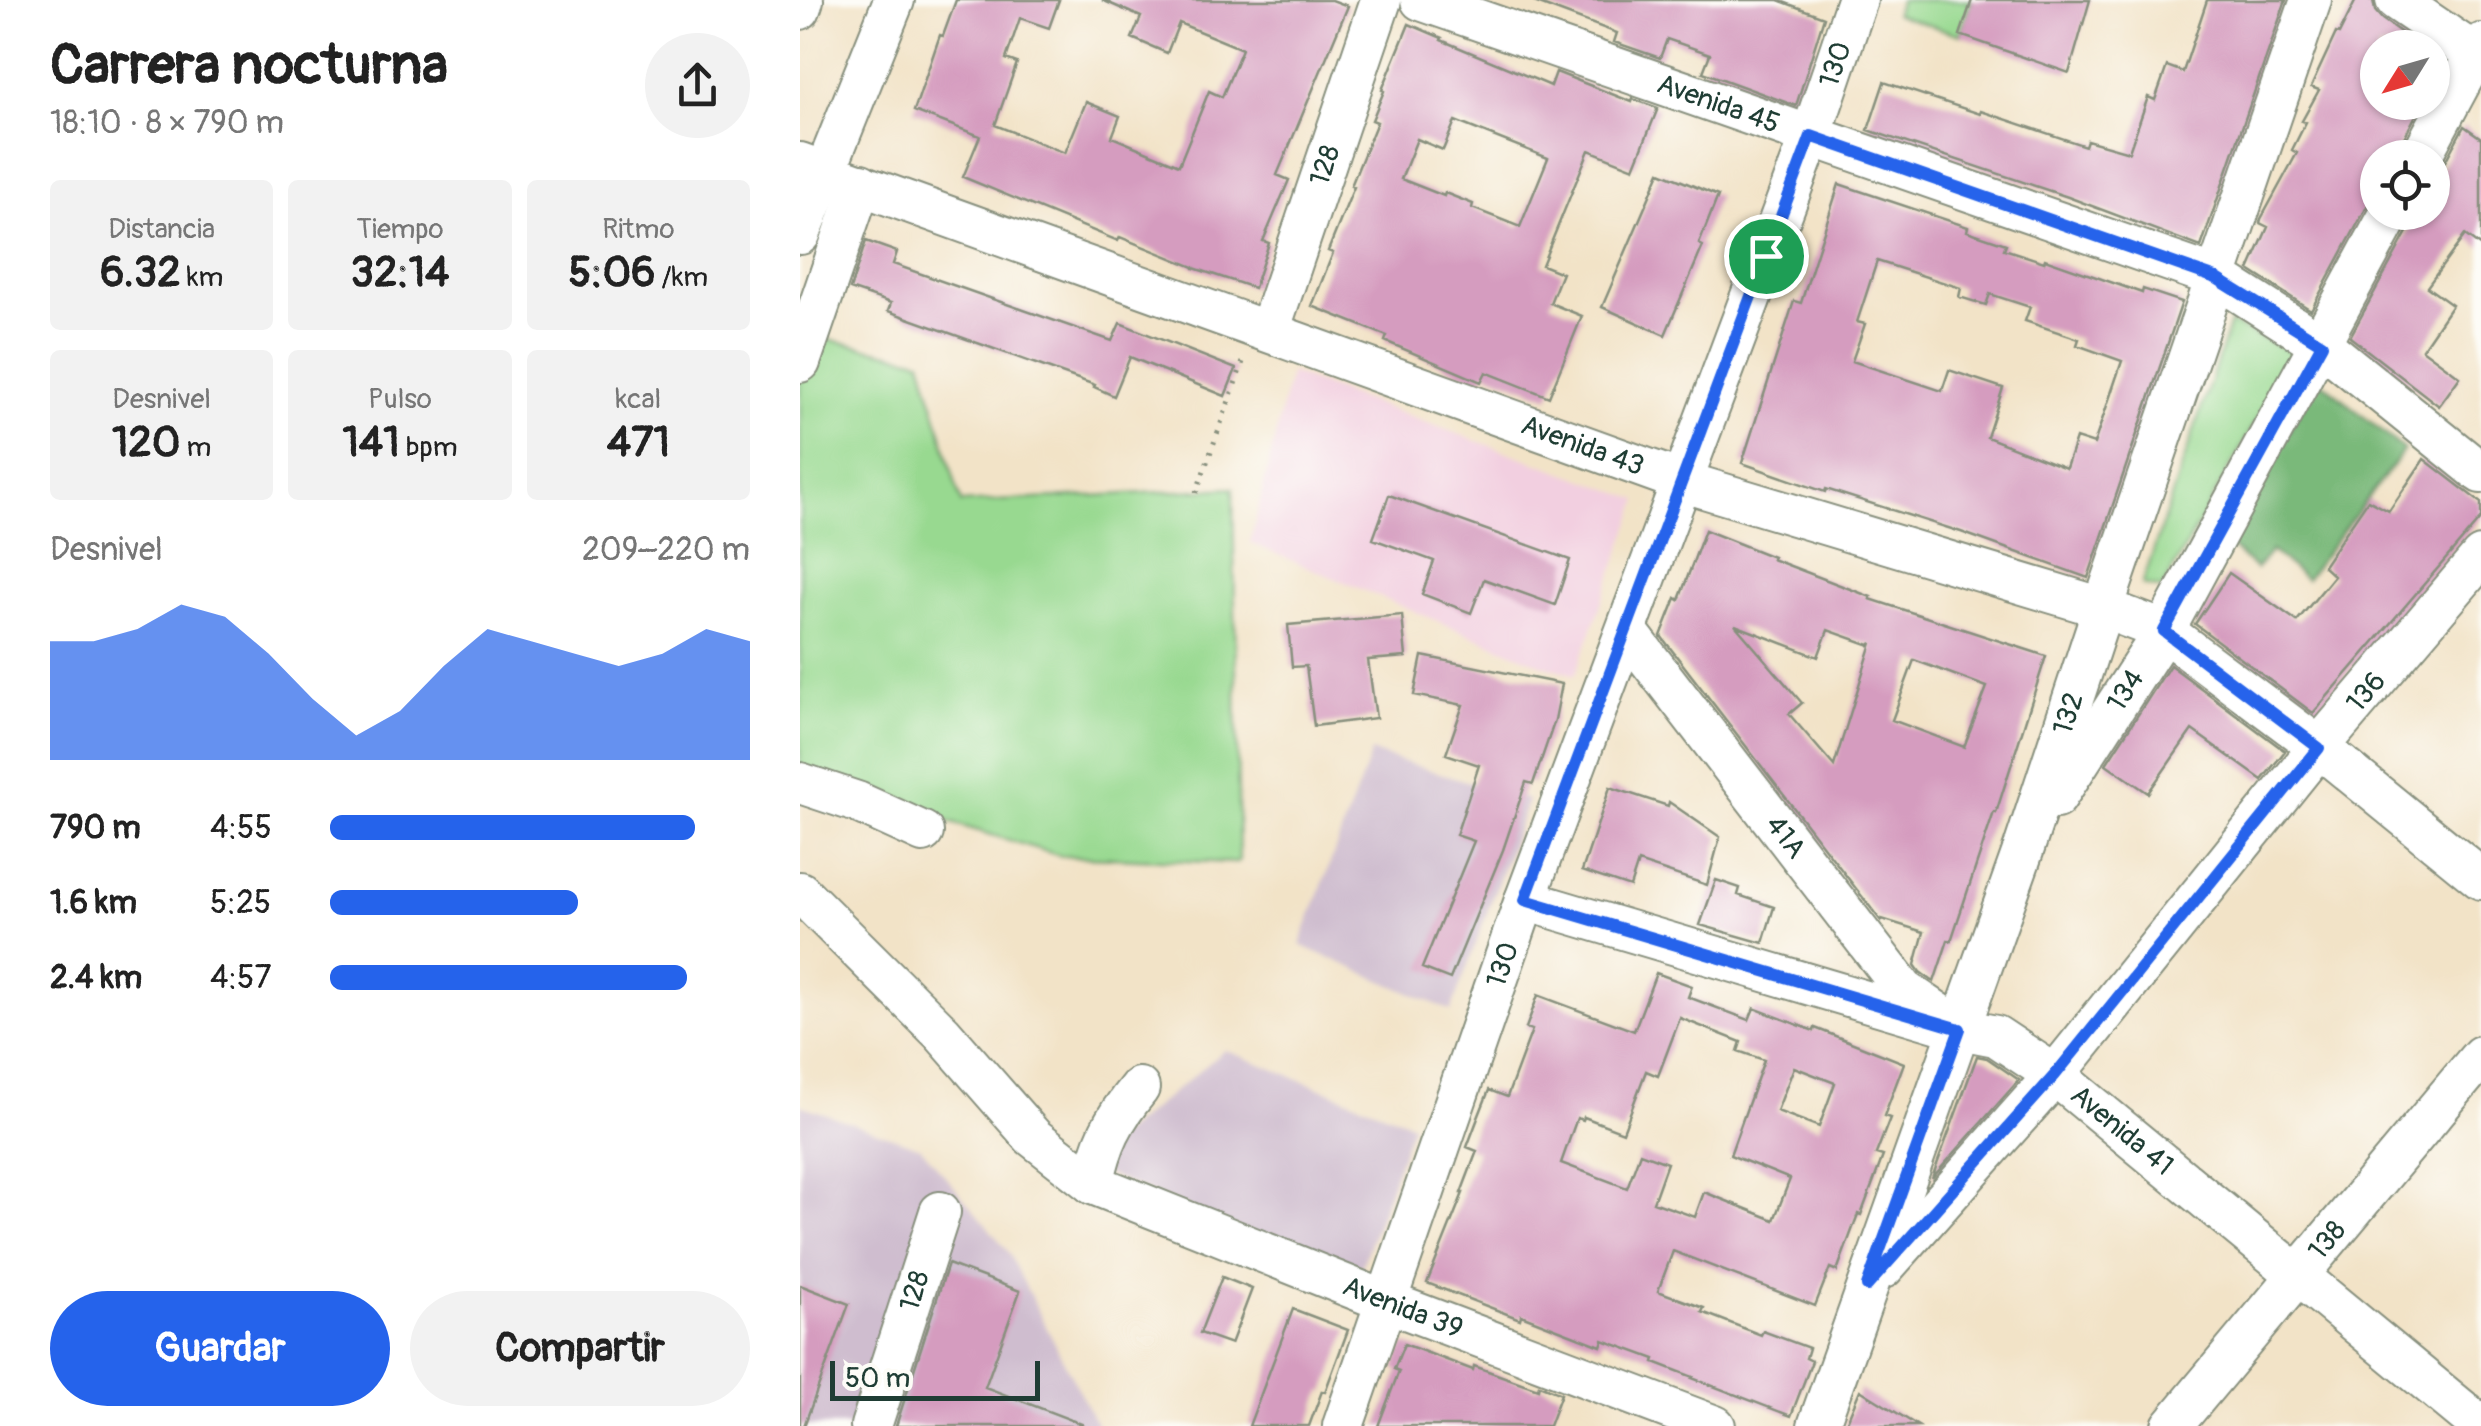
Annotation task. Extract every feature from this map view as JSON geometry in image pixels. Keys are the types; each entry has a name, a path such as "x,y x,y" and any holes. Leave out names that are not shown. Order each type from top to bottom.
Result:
{"street":[{"path":"800,9 803,0"},
{"path":"800,234 828,173 894,0"},
{"name":"128","path":"1262,328 1381,0"},
{"name":"Avenida 45","path":"1421,0 2216,278 2322,344 2481,473"},
{"name":"130","path":"1342,1426 1525,900 1811,136 1857,0"},
{"name":"132","path":"1818,1426 2024,848 2311,0"},
{"path":"2396,0 2479,52 2430,140"},
{"path":"800,362 828,173"},
{"name":"Avenida 43","path":"828,173 1681,481 2103,608 2164,631 2319,748 2481,879"},
{"name":"134","path":"2024,848 2164,631 2382,230"},
{"name":"136","path":"1867,1286 2055,1075 2319,748 2481,557"},
{"name":"41A","path":"1627,631 1904,990 1960,1029"},
{"path":"800,783 858,802 923,832"},
{"name":"Avenida 39","path":"800,892 942,1033 1033,1136 1093,1184 1384,1301 1715,1426"},
{"name":"Avenida 41","path":"1525,900 1960,1029 1996,1036 2055,1075 2481,1426"},
{"name":"138","path":"2172,1426 2481,1056"},
{"path":"1093,1184 1099,1155 1115,1118 1139,1088"},
{"name":"128","path":"870,1426 940,1212"}],"path":[{"path":"1196,493 1262,328"}],"shaded area":[{"path":"1290,373 1639,500 1575,675 1250,543"},
{"path":"1371,752 1528,800 1451,1011 1300,945"},
{"path":"1225,1050 1412,1124 1358,1277 1084,1165"},
{"path":"800,1105 921,1147 1007,1250 1097,1426 800,1426"}],"green space":[{"path":"1900,0 1972,0 1960,35 1895,14"},
{"path":"2230,323 2294,353 2162,589 2142,585"},
{"path":"800,333 921,360 961,503 1233,488 1239,861 1061,856 800,777"},
{"path":"2317,378 2404,450 2306,579 2271,551 2256,569 2227,544"}],"building":[{"path":"956,0 1059,0 1049,28 1020,18 1006,59 1017,63 995,125 1065,153 1086,102 1120,116 1112,137 1179,165 1209,91 1222,97 1242,49 1179,23 1167,53 1132,38 1141,17 1102,0 1332,0 1348,6 1277,175 1289,180 1263,241 1269,243 1254,288 1120,237 1118,241 963,177 980,136 914,111"},
{"path":"1535,0 1778,0 1824,17 1796,106 1703,72 1710,54 1667,39 1660,58 1614,42 1617,33"},
{"path":"1972,0 2090,0 2069,73 1960,35"},
{"path":"2207,0 2286,0 2201,247 2068,197 1868,130 1884,82 2085,146 2087,140 2129,152 2148,97 2155,100 2167,66 2183,72"},
{"path":"2356,0 2373,0 2375,11 2398,30 2360,30 2360,120 2413,120 2403,140 2360,140 2360,219 2311,310 2249,270 2268,227 2260,223 2261,219 2297,153 2292,150 2306,122 2302,121 2319,90 2311,87 2336,33 2339,34"},
{"path":"1409,24 1551,86 1556,72 1658,108 1634,168 1589,150 1542,265 1562,273 1550,303 1582,316 1549,397 1486,372 1481,382 1385,341 1387,336 1312,306 1333,253 1328,251 1377,122 1372,120","holes":["1455,121 1548,158 1520,227 1472,208 1473,204 1401,179 1417,139 1443,150"]},
{"path":"2464,126 2481,138 2481,247 2465,235 2427,287 2452,305 2422,349 2460,377 2439,406 2350,337 2408,230 2450,230 2450,152"},
{"path":"1660,172 1718,196 1699,244 1703,246 1665,335 1602,307"},
{"path":"1839,184 1968,227 1967,231 2006,244 2004,249 2182,302 2088,578 1961,532 1742,463 1794,301 1801,303","holes":["1877,261 1961,288 1959,297 1986,305 1990,294 2030,307 2025,321 2079,339 2077,345 2122,361 2094,444 2076,438 2066,468 1987,437 2003,388 1949,370 1942,391 1852,361 1865,324 1857,322"]},
{"path":"866,241 897,252 893,264 1112,341 1120,323 1236,369 1225,396 1130,357 1114,396 1095,385 888,311 891,303 850,289"},
{"path":"2424,459 2481,503 2481,518 2313,713 2195,624 2229,573 2297,621 2334,576 2323,566 2368,500 2389,511"},
{"path":"1389,495 1570,560 1555,605 1484,579 1471,613 1422,594 1434,561 1373,539"},
{"path":"1705,530 1870,599 2046,656 1996,813 1934,982 1915,965 1924,932 1881,921 1661,636 1676,598 1679,600","holes":["1735,625 1818,657 1828,630 1872,643 1834,766 1789,714 1802,703","1914,660 1987,687 1964,747 1892,720"]},
{"path":"1402,615 1406,657 1368,660 1376,718 1314,726 1306,666 1292,667 1288,625"},
{"path":"1422,656 1562,684 1555,720 1533,784 1526,782 1503,850 1450,979 1422,968 1474,841 1456,835 1479,765 1446,754 1463,705 1414,695"},
{"path":"2170,665 2285,751 2262,780 2192,730 2148,793 2106,764"},
{"path":"1610,787 1668,806 1669,802 1720,837 1707,885 1638,862 1630,887 1582,871"},
{"path":"1716,880 1740,888 1738,895 1774,907 1763,943 1700,925"},
{"path":"1656,973 1692,986 1688,997 1749,1020 1754,1008 1904,1063 1884,1116 1890,1118 1876,1154 1883,1156 1837,1271 1830,1268 1815,1306 1673,1251 1658,1291 1761,1335 1763,1331 1809,1348 1806,1358 1812,1361 1791,1416 1603,1340 1601,1346 1427,1283 1477,1151 1467,1147 1478,1118 1489,1090 1507,1097 1532,1030 1526,1028 1538,995 1634,1031","holes":["1680,1018 1741,1042 1738,1051 1764,1060 1730,1155 1790,1179 1774,1220 1704,1192 1695,1217 1653,1202 1667,1163 1640,1153 1627,1188 1561,1163 1577,1118 1623,1132 1646,1071 1658,1076","1794,1067 1835,1083 1819,1127 1777,1111"]},
{"path":"1977,1056 1987,1058 2019,1080 1932,1178"},
{"path":"948,1264 1020,1291 985,1387 1082,1426 896,1426"},
{"path":"1222,1277 1252,1289 1231,1344 1200,1333"},
{"path":"800,1285 849,1304 804,1426 800,1426"},
{"path":"1293,1309 1348,1330 1325,1392 1322,1391 1309,1426 1249,1426"},
{"path":"1404,1344 1473,1370 1474,1366 1561,1394 1549,1426 1378,1426 1399,1371 1394,1369"},
{"path":"1860,1390 1918,1426 1845,1426"}],"route":[{"path":"1811,136 2216,278 2322,344 2164,631 2319,748 2055,1075 1867,1286 1960,1029 1525,900 1766,256 1811,136"}]}
